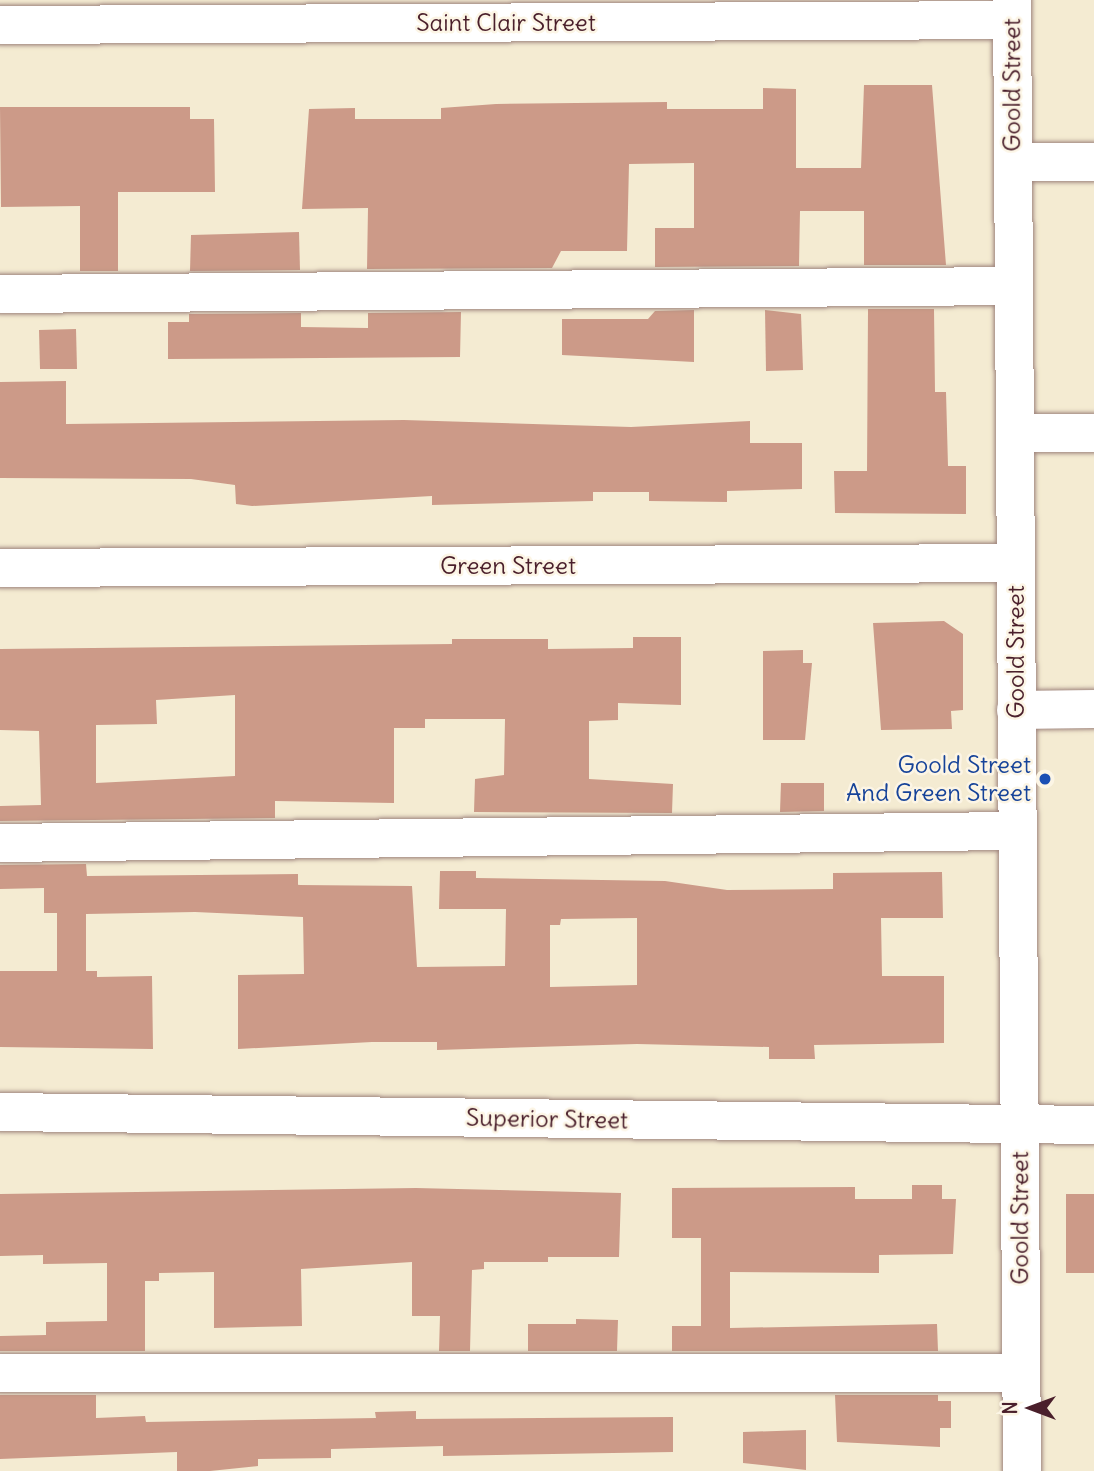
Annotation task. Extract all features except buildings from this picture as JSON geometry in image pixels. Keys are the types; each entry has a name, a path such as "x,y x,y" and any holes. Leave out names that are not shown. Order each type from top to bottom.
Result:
{"street":[{"name":"Saint Clair Street","path":"0,25 1012,10"},
{"name":"Goold Street","path":"1012,10 1021,1471"},
{"path":"1013,162 1094,162"},
{"path":"0,294 1013,286"},
{"path":"1014,433 1094,433"},
{"name":"Green Street","path":"0,568 1016,562"},
{"path":"1016,710 1094,709"},
{"path":"0,843 1017,831"},
{"name":"Superior Street","path":"0,1112 1094,1125"},
{"path":"0,1373 1021,1373"}],"place":[{"name":"Goold Street And Green Street","path":"1045,779"}]}
